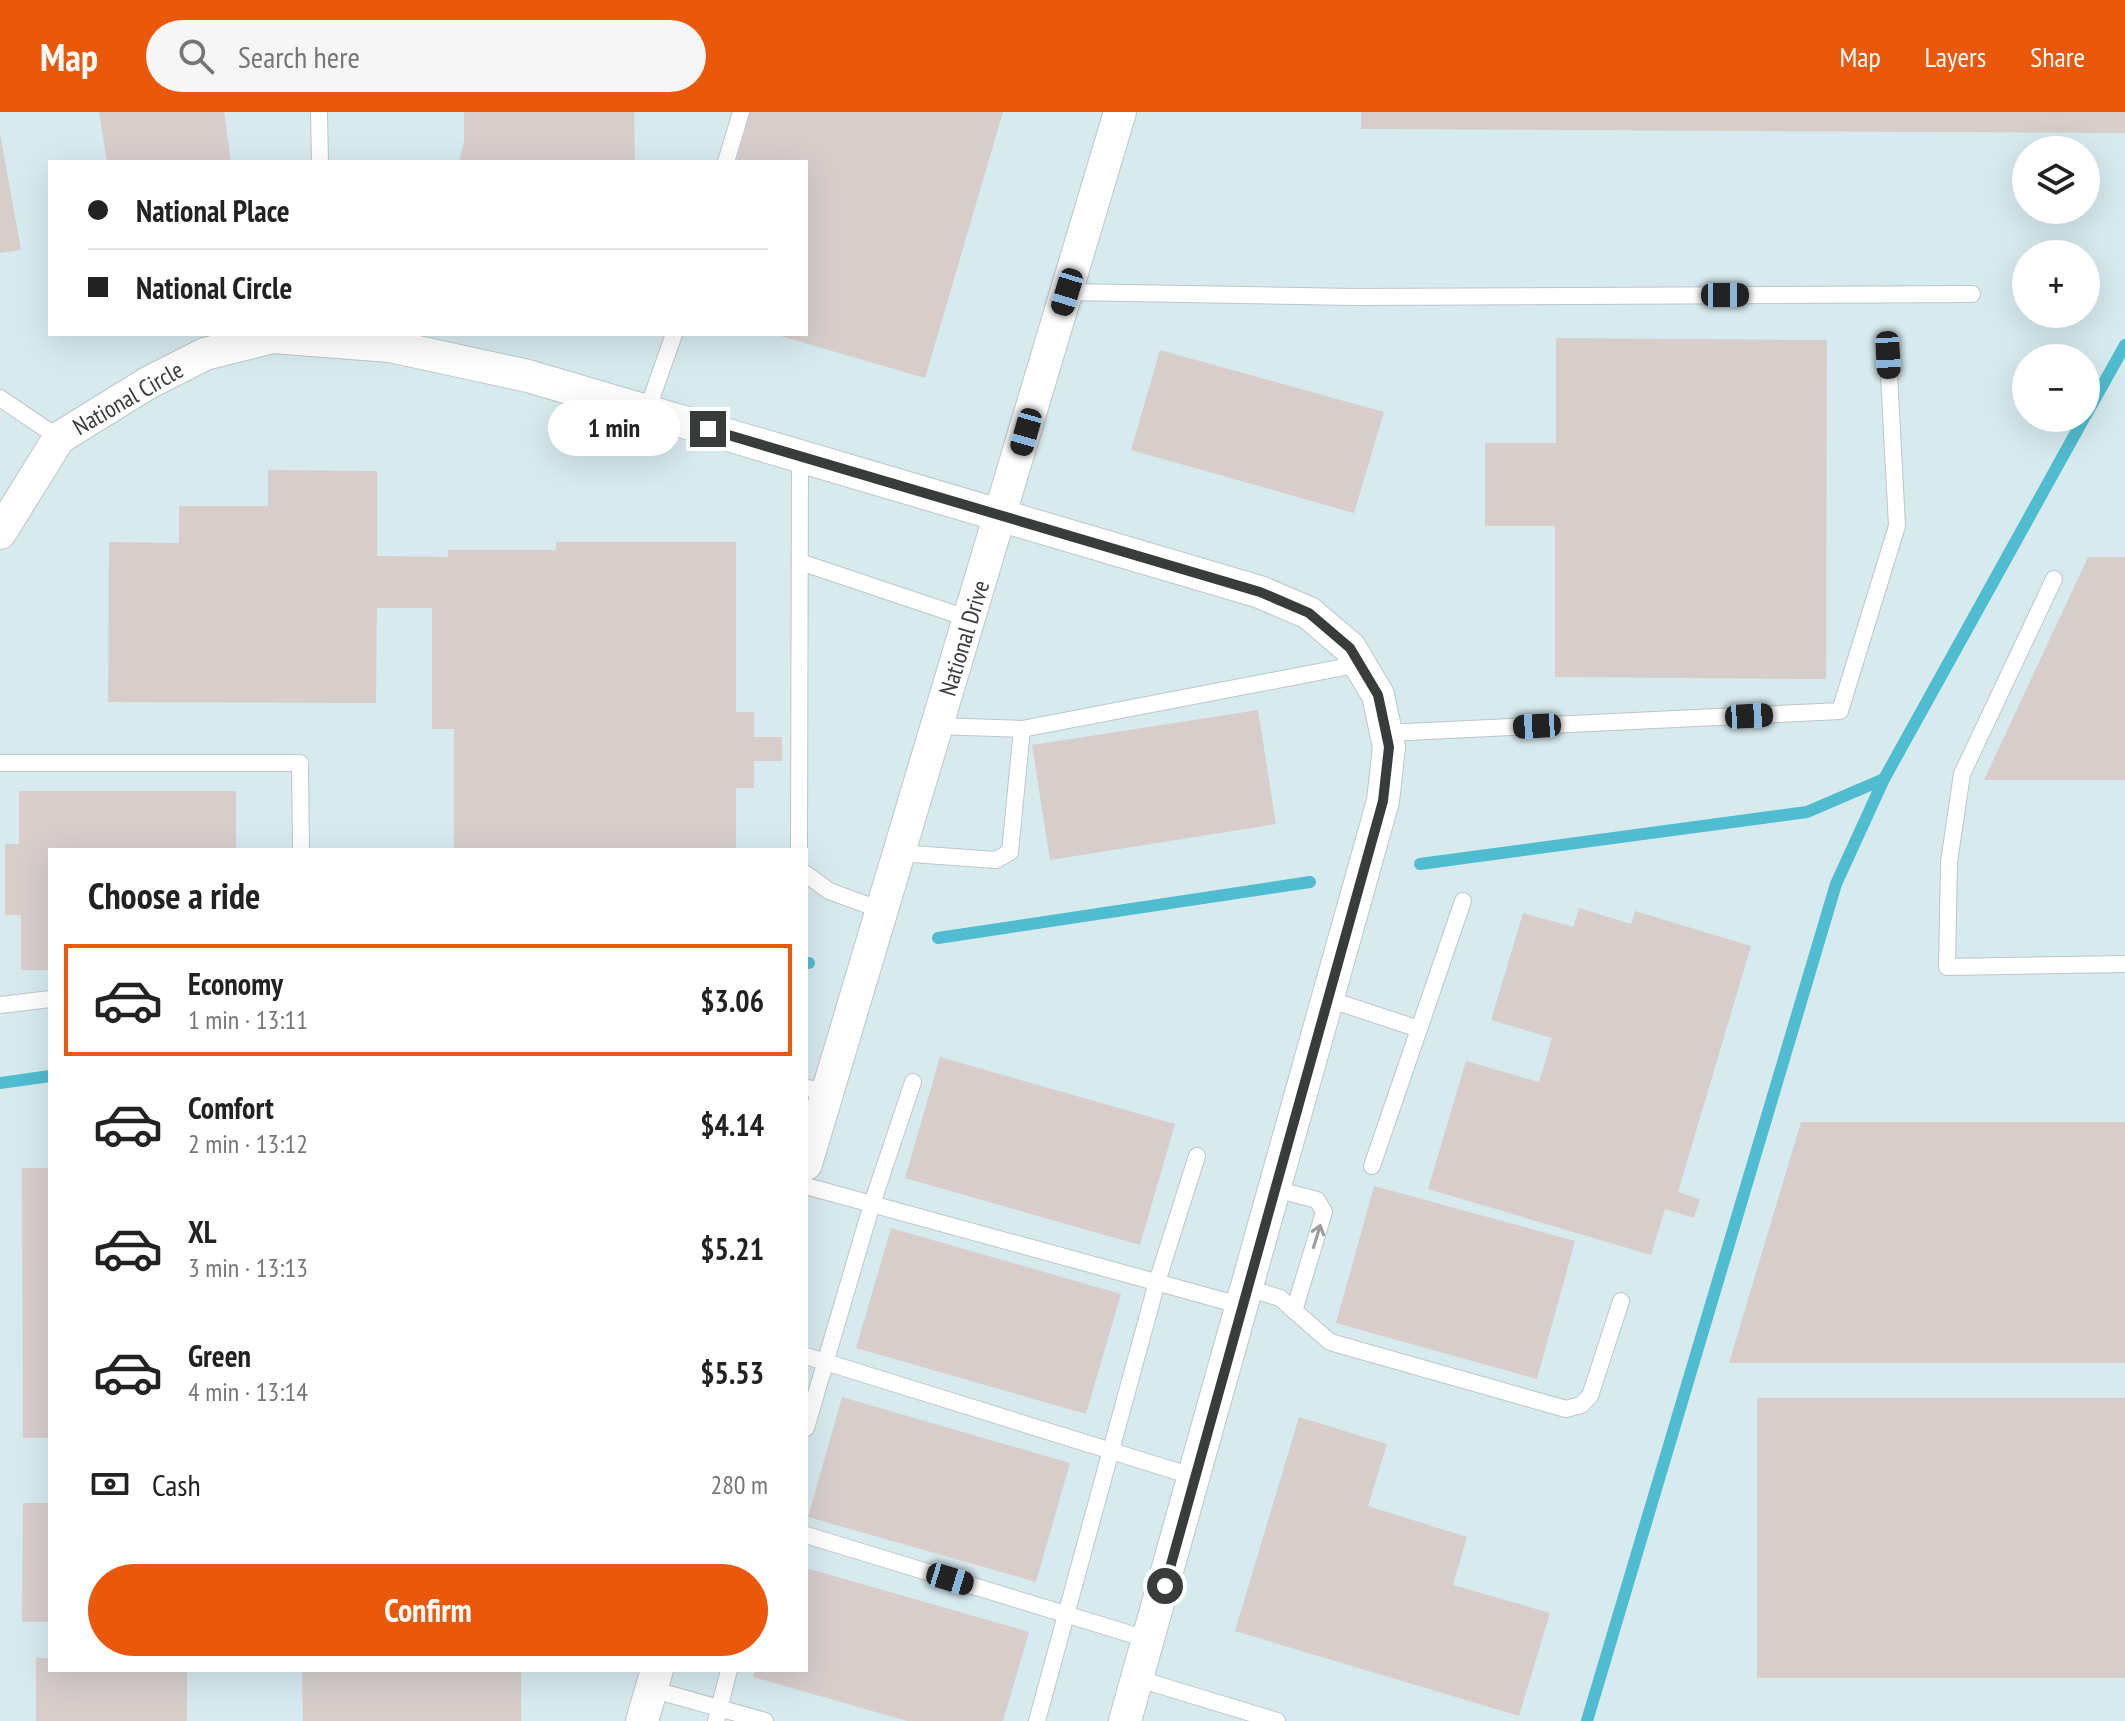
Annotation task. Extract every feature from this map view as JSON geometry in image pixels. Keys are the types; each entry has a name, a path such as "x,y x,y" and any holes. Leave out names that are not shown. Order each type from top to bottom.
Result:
{"street":[{"name":"National Drive","path":"808,1150 817,1089 881,910 1120,112"},
{"name":"National Circle","path":"0,533 59,438 148,383 205,354 273,337 324,337 390,346 528,376 1260,592 1309,613 1350,648 1378,695 1389,747 1383,801 1125,1721"},
{"path":"642,1721 654,1680"}],"lane":[{"path":"319,112 320,160"},
{"path":"727,160 741,112"},
{"path":"1067,292 1354,297 1972,294"},
{"path":"647,411 673,336"},
{"path":"1386,733 1840,711 1897,526 1888,355"},
{"path":"0,398 59,438"},
{"path":"799,848 800,456"},
{"path":"800,562 970,619"},
{"path":"2054,579 1962,774 1949,862 1947,967 2125,964"},
{"path":"937,726 1022,729 1360,664"},
{"path":"898,853 996,860 1010,852 1022,729"},
{"path":"0,763 300,763 301,848"},
{"path":"808,875 829,891 881,910"},
{"path":"1372,1166 1463,901"},
{"path":"0,1005 48,999"},
{"path":"1328,999 1419,1029"},
{"path":"808,1422 872,1204 913,1082"},
{"path":"1037,1721 1157,1282 1197,1156"},
{"path":"808,1187 1157,1282 1246,1297 1280,1298 1330,1342 1566,1409 1581,1405 1590,1396 1621,1301"},
{"path":"1275,1189 1317,1200 1324,1212 1294,1311"},
{"path":"808,1357 1195,1477"},
{"path":"808,1536 1150,1640"},
{"path":"717,1715 728,1672"},
{"path":"1139,1679 1277,1721"},
{"path":"654,1680 717,1715 765,1721"}],"shaded area":[{"path":"0,112 2125,112 2125,1721 0,1721"}],"building":[{"path":"99,112 224,112 231,160 107,160"},
{"path":"464,112 634,112 635,160 460,160 464,142"},
{"path":"750,112 1003,112 925,378 780,336 808,336 808,160 737,160"},
{"path":"1361,112 2125,112 2125,133 1361,129"},
{"path":"0,133 21,250 0,253"},
{"path":"1556,338 1827,340 1826,679 1555,677 1555,526 1485,526 1485,443 1556,443"},
{"path":"1160,350 1384,412 1354,513 1131,450"},
{"path":"268,470 377,471 377,556 448,557 448,550 556,550 556,542 736,542 736,712 754,712 754,737 782,737 782,761 754,761 754,788 736,788 736,848 454,848 454,729 432,729 432,608 377,608 376,703 108,702 109,542 179,543 179,506 268,506"},
{"path":"2088,557 2125,557 2125,780 1984,780"},
{"path":"1258,710 1276,824 1050,860 1032,745"},
{"path":"19,791 236,791 236,848 48,848 48,970 21,970 21,915 5,915 5,844 19,844"},
{"path":"1579,908 1631,924 1635,911 1751,946 1678,1192 1700,1199 1694,1218 1665,1209 1651,1255 1428,1189 1466,1061 1539,1082 1552,1038 1491,1020 1523,913 1573,927"},
{"path":"940,1057 1175,1124 1140,1245 905,1178"},
{"path":"1801,1122 2125,1122 2125,1363 1729,1363"},
{"path":"22,1168 48,1168 48,1438 23,1438"},
{"path":"1374,1186 1575,1241 1537,1379 1336,1323"},
{"path":"891,1228 1121,1294 1086,1414 856,1348"},
{"path":"842,1397 1070,1463 1036,1582 808,1517"},
{"path":"1757,1398 2125,1398 2125,1678 1757,1678"},
{"path":"1299,1417 1387,1444 1368,1506 1467,1537 1453,1585 1550,1613 1519,1716 1235,1631"},
{"path":"23,1503 48,1503 48,1622 22,1622"},
{"path":"808,1569 1029,1632 1003,1721 907,1721 753,1677 754,1672 808,1672"},
{"path":"36,1658 48,1658 48,1672 187,1672 187,1721 36,1721"},
{"path":"302,1672 521,1672 521,1721 303,1721"}],"waterway":[{"path":"2100,390 2125,345"},
{"path":"1587,1721 1836,884 1884,779 2076,432"},
{"path":"1420,864 1807,812 1884,779"},
{"path":"938,938 1310,882"},
{"path":"0,1083 48,1076"}],"route":[{"path":"708,429 1260,592 1309,613 1350,648 1378,695 1389,747 1383,801 1165,1586"}]}
